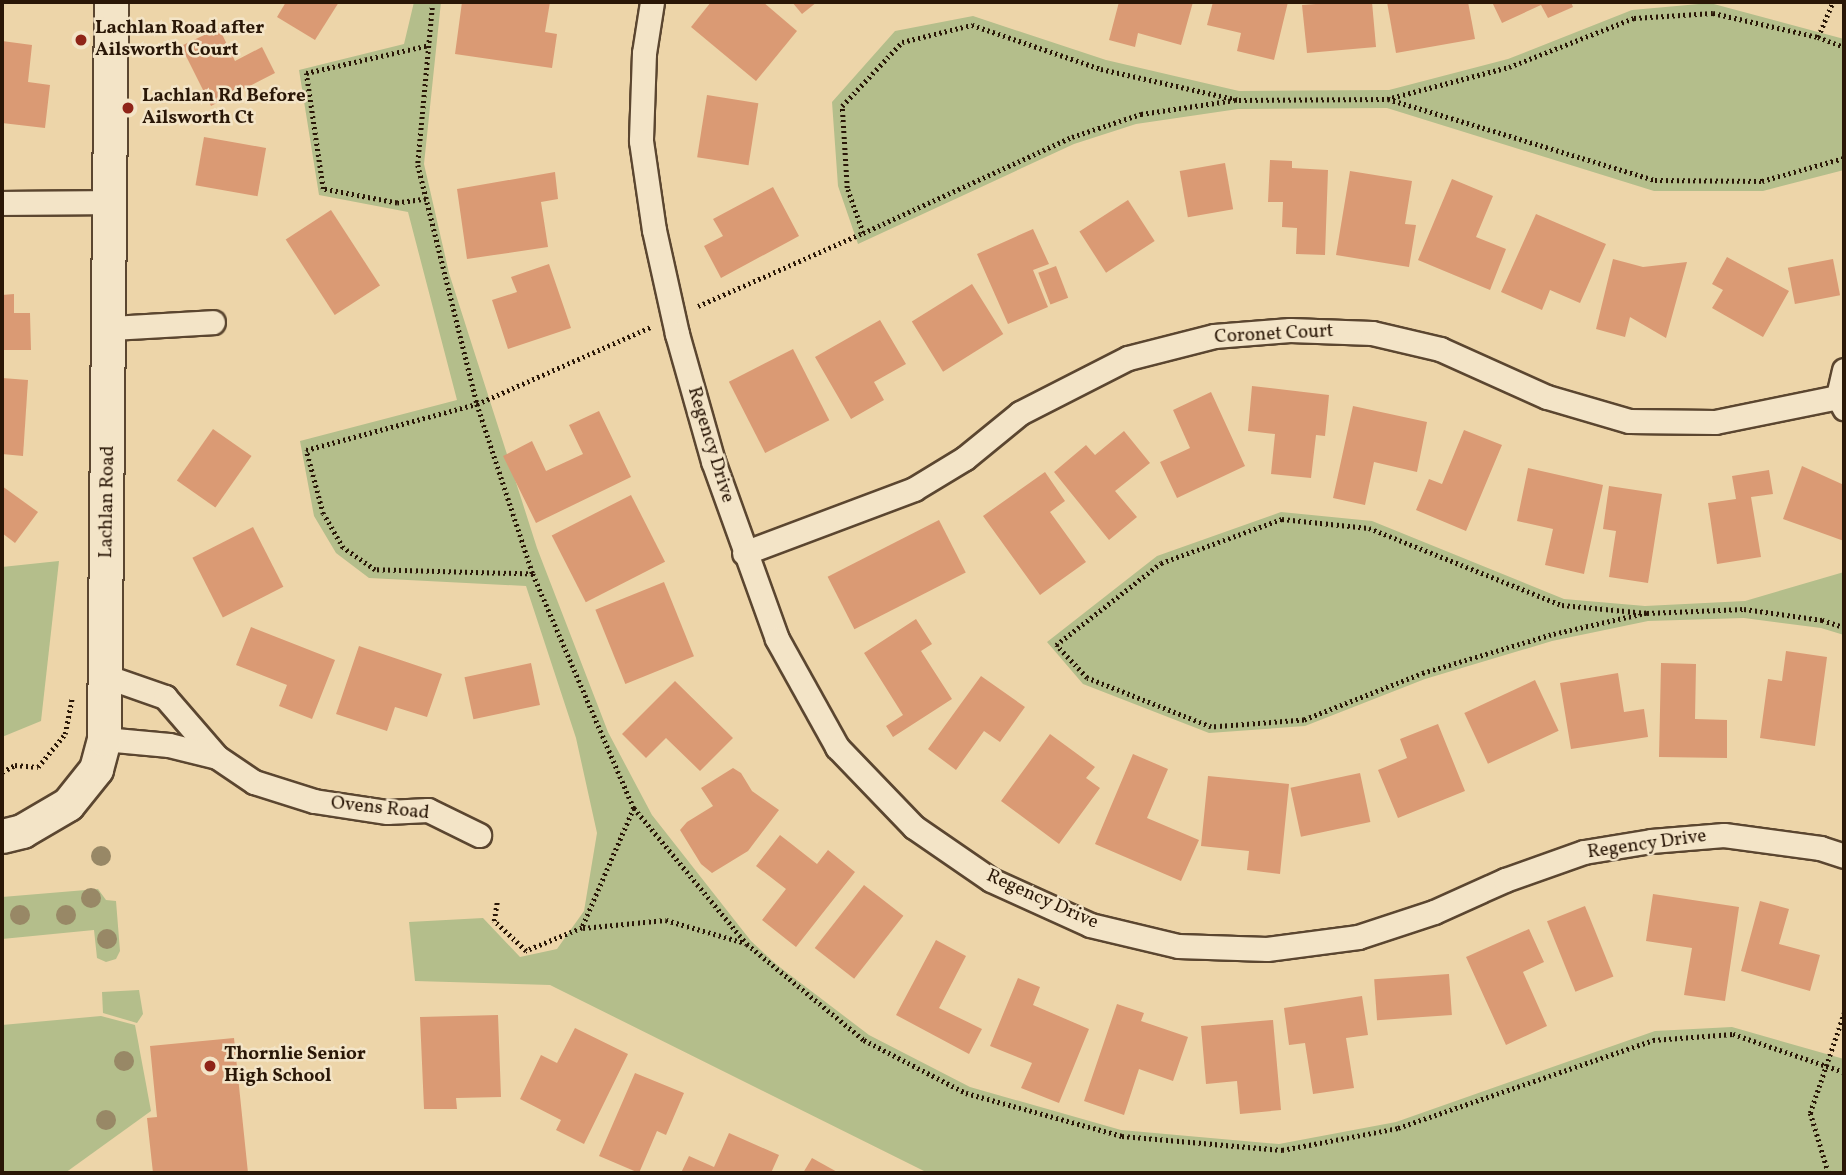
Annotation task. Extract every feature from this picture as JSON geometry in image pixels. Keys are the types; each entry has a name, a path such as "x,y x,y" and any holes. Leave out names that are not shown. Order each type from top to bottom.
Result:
{"street":[{"name":"Lachlan Road","path":"104,739 91,681 110,328 108,202 111,2"},
{"name":"Regency Drive","path":"652,2 645,53 641,141 654,230 677,334 713,461 744,554 778,639 837,747 914,827 991,880 1090,925 1178,946 1267,949 1358,937 1434,912 1505,880 1584,852 1651,841 1724,835 1820,848 1844,856"},
{"path":"2,203 108,202"},
{"path":"110,328 213,322"},
{"name":"Coronet Court","path":"744,554 914,489 965,458 1020,413 1128,358 1214,336 1290,330 1372,333 1440,349 1547,397 1629,421 1715,422 1841,403 1844,370"},
{"path":"91,681 164,697 217,757"},
{"path":"2,836 22,831 68,804 96,769 104,739"},
{"name":"Ovens Road","path":"104,739 169,745 217,757 254,782 314,802 387,812 428,810 479,835"}],"path":[{"path":"433,2 418,165 477,404 533,574 634,808 747,943 864,1041 966,1093 1122,1136 1282,1150 1398,1128 1653,1040 1733,1034 1844,1072"},
{"path":"1818,37 1833,2"},
{"path":"695,307 1072,137 1141,114 1239,100 1387,99 1508,67 1634,18 1713,13 1818,37 1844,47"},
{"path":"863,233 847,188 842,106 902,42 972,25 1101,69 1239,100"},
{"path":"426,199 397,203 323,189 306,73 429,45"},
{"path":"1387,99 1655,180 1762,181 1844,158"},
{"path":"533,574 375,570 343,548 323,514 306,450 477,404 652,327"},
{"path":"1647,613 1551,635 1424,673 1304,720 1210,727 1087,678 1056,645 1161,563 1282,519 1369,528 1562,605 1647,613 1744,609 1822,620 1844,627"},
{"path":"2,772 15,765 38,767 65,734 69,704 91,681"},
{"path":"582,928 634,808"},
{"path":"497,902 494,921 526,951 582,928 666,920 747,943"},
{"path":"1828,1173 1810,1113 1844,1013"}],"green space":[{"path":"414,2 441,2 424,164 449,273 537,548 608,732 652,815 751,941 777,965 869,1035 970,1087 1121,1130 1279,1144 1396,1122 1655,1031 1732,1027 1844,1059 1844,1173 928,1173 550,985 415,981 409,922 483,918 520,957 557,949 584,911 597,833 576,738 526,586 369,578 336,553 314,516 300,441 457,400 408,212 319,195 299,70 404,44"},
{"path":"1710,3 1844,39 1844,170 1763,191 1654,191 1387,108 1238,109 1136,124 1074,144 858,244 838,186 832,102 895,31 973,16 1106,60 1239,91 1389,90 1508,59 1632,10"},
{"path":"1281,512 1372,521 1564,599 1645,606 1745,601 1844,572 1844,635 1821,628 1744,618 1648,621 1552,641 1425,679 1305,726 1209,733 1083,684 1047,642 1157,556"},
{"path":"59,561 41,721 2,737 2,567"},
{"path":"98,889 106,900 116,901 120,951 116,959 106,962 97,958 94,930 2,939 2,897"},
{"path":"139,990 143,1014 137,1023 103,1013 102,992"},
{"path":"101,1016 135,1025 151,1111 65,1173 2,1173 2,1025"}],"building":[{"path":"286,2 339,2 315,40 277,17"},
{"path":"462,2 550,2 545,32 557,34 552,68 455,54"},
{"path":"711,2 763,2 797,31 756,81 691,27"},
{"path":"792,2 817,2 802,14"},
{"path":"1119,2 1193,2 1181,45 1138,33 1135,47 1109,40"},
{"path":"1213,2 1288,2 1274,60 1237,51 1241,33 1207,25"},
{"path":"1372,2 1376,47 1307,53 1302,5"},
{"path":"1387,2 1468,2 1475,39 1396,53"},
{"path":"1492,2 1571,2 1573,7 1548,18 1541,5 1502,23"},
{"path":"219,28 235,61 262,47 275,73 211,106 181,46"},
{"path":"2,41 32,45 28,82 50,85 45,128 2,123"},
{"path":"707,95 758,103 749,165 697,157"},
{"path":"204,137 266,148 258,196 195,185"},
{"path":"1270,160 1292,161 1292,168 1328,170 1325,255 1296,254 1297,228 1282,227 1283,202 1268,202"},
{"path":"1225,163 1233,209 1188,217 1180,171"},
{"path":"1350,171 1412,181 1405,224 1416,225 1409,267 1336,255"},
{"path":"555,172 558,199 541,202 548,247 467,259 457,189"},
{"path":"1452,179 1493,196 1476,237 1506,249 1490,290 1418,260"},
{"path":"773,187 799,236 721,278 704,246 723,236 713,219"},
{"path":"1128,200 1155,241 1106,273 1079,232"},
{"path":"331,210 380,285 335,315 286,239"},
{"path":"1536,214 1606,244 1580,303 1550,290 1542,310 1501,292"},
{"path":"1033,229 1049,264 1033,270 1048,307 1008,324 977,254"},
{"path":"1727,257 1789,291 1763,337 1712,308 1723,290 1712,284"},
{"path":"1613,259 1643,267 1687,262 1666,338 1630,317 1625,337 1596,329"},
{"path":"1833,259 1840,295 1795,304 1788,268"},
{"path":"549,264 571,328 508,349 492,300 517,292 511,277"},
{"path":"1056,266 1068,298 1050,305 1038,273"},
{"path":"972,284 1003,334 943,372 912,322"},
{"path":"14,294 14,313 30,313 31,350 2,350 2,295"},
{"path":"880,320 906,364 874,382 884,400 851,419 815,357"},
{"path":"793,349 829,420 765,453 729,382"},
{"path":"2,378 28,380 23,456 2,454"},
{"path":"1252,386 1329,395 1325,436 1316,435 1311,478 1271,474 1275,434 1248,431"},
{"path":"1211,392 1245,466 1177,498 1160,462 1190,448 1173,410"},
{"path":"1353,406 1427,422 1417,472 1374,462 1365,505 1333,498"},
{"path":"599,411 631,477 536,523 503,456 532,441 546,471 583,454 569,425"},
{"path":"213,429 252,456 215,508 177,481"},
{"path":"1464,430 1502,445 1466,531 1416,510 1429,479 1442,484"},
{"path":"1124,431 1150,463 1115,491 1137,517 1109,540 1054,472 1086,445 1095,455"},
{"path":"1802,466 1844,485 1844,541 1783,519"},
{"path":"1528,468 1603,485 1584,574 1545,565 1553,529 1517,521"},
{"path":"1769,470 1773,494 1751,497 1761,557 1717,564 1708,503 1736,499 1732,476"},
{"path":"1045,472 1065,501 1050,512 1086,562 1040,595 983,516"},
{"path":"2,486 38,512 15,543 2,533"},
{"path":"1609,486 1662,494 1648,583 1609,577 1616,531 1603,529"},
{"path":"631,495 665,562 586,602 552,535"},
{"path":"939,520 966,573 854,629 828,577"},
{"path":"253,527 283,587 223,618 192,558"},
{"path":"664,582 694,656 625,684 595,610"},
{"path":"916,619 932,644 921,651 952,699 893,737 886,726 903,715 864,653"},
{"path":"251,627 335,660 312,719 279,706 287,685 236,665"},
{"path":"359,646 442,674 427,717 395,707 387,731 336,714"},
{"path":"1786,651 1827,657 1815,746 1760,738 1768,679 1782,681"},
{"path":"531,663 540,705 473,719 464,677"},
{"path":"1661,663 1696,664 1695,719 1727,720 1727,758 1659,757"},
{"path":"1618,673 1624,712 1644,709 1648,737 1571,749 1560,683"},
{"path":"981,676 1025,707 1000,742 984,731 956,770 928,749"},
{"path":"1535,680 1559,731 1488,764 1464,713"},
{"path":"675,681 733,738 700,771 666,738 646,758 622,734"},
{"path":"1438,724 1465,791 1398,818 1378,770 1407,758 1400,739"},
{"path":"1050,734 1095,767 1086,778 1100,788 1059,844 1001,801"},
{"path":"1133,754 1168,769 1147,818 1199,840 1181,881 1095,844"},
{"path":"733,768 741,773 752,791 779,810 748,851 712,873 701,864 680,830 687,822 713,806 701,788"},
{"path":"1360,773 1370,822 1301,837 1291,788"},
{"path":"1208,776 1289,784 1280,874 1247,870 1249,851 1201,846"},
{"path":"780,835 817,864 828,850 855,872 796,947 762,920 786,889 756,866"},
{"path":"864,885 903,916 854,979 815,948"},
{"path":"1653,894 1739,907 1725,1001 1684,995 1692,948 1646,941"},
{"path":"1760,901 1789,909 1779,944 1820,955 1810,991 1741,971"},
{"path":"1585,906 1613,976 1575,992 1547,921"},
{"path":"1529,929 1544,962 1523,972 1547,1026 1506,1045 1466,957"},
{"path":"936,940 966,956 939,1008 982,1029 969,1054 896,1015"},
{"path":"1449,974 1452,1015 1377,1020 1374,979"},
{"path":"1018,978 1040,987 1033,1005 1089,1029 1059,1103 1021,1088 1032,1063 990,1046"},
{"path":"1362,996 1368,1035 1346,1038 1354,1088 1313,1094 1305,1043 1289,1045 1284,1008"},
{"path":"1117,1004 1144,1013 1141,1021 1188,1037 1173,1081 1139,1069 1124,1115 1084,1101"},
{"path":"498,1015 501,1097 456,1098 457,1109 424,1109 420,1017"},
{"path":"1273,1020 1281,1110 1240,1114 1237,1081 1206,1084 1201,1026"},
{"path":"575,1028 628,1054 584,1144 556,1130 561,1120 520,1099 541,1055 557,1063"},
{"path":"234,1038 248,1173 153,1173 147,1118 157,1117 150,1046"},
{"path":"635,1073 684,1093 666,1135 657,1131 639,1173 599,1156"},
{"path":"729,1133 779,1155 771,1173 681,1173 689,1156 714,1167"},
{"path":"812,1158 839,1173 803,1173"}],"place":[{"name":"Lachlan Road after Ailsworth Court","path":"81,40"},
{"name":"Lachlan Rd Before Ailsworth Ct","path":"128,108"},
{"name":"Thornlie Senior High School","path":"210,1066"}]}
